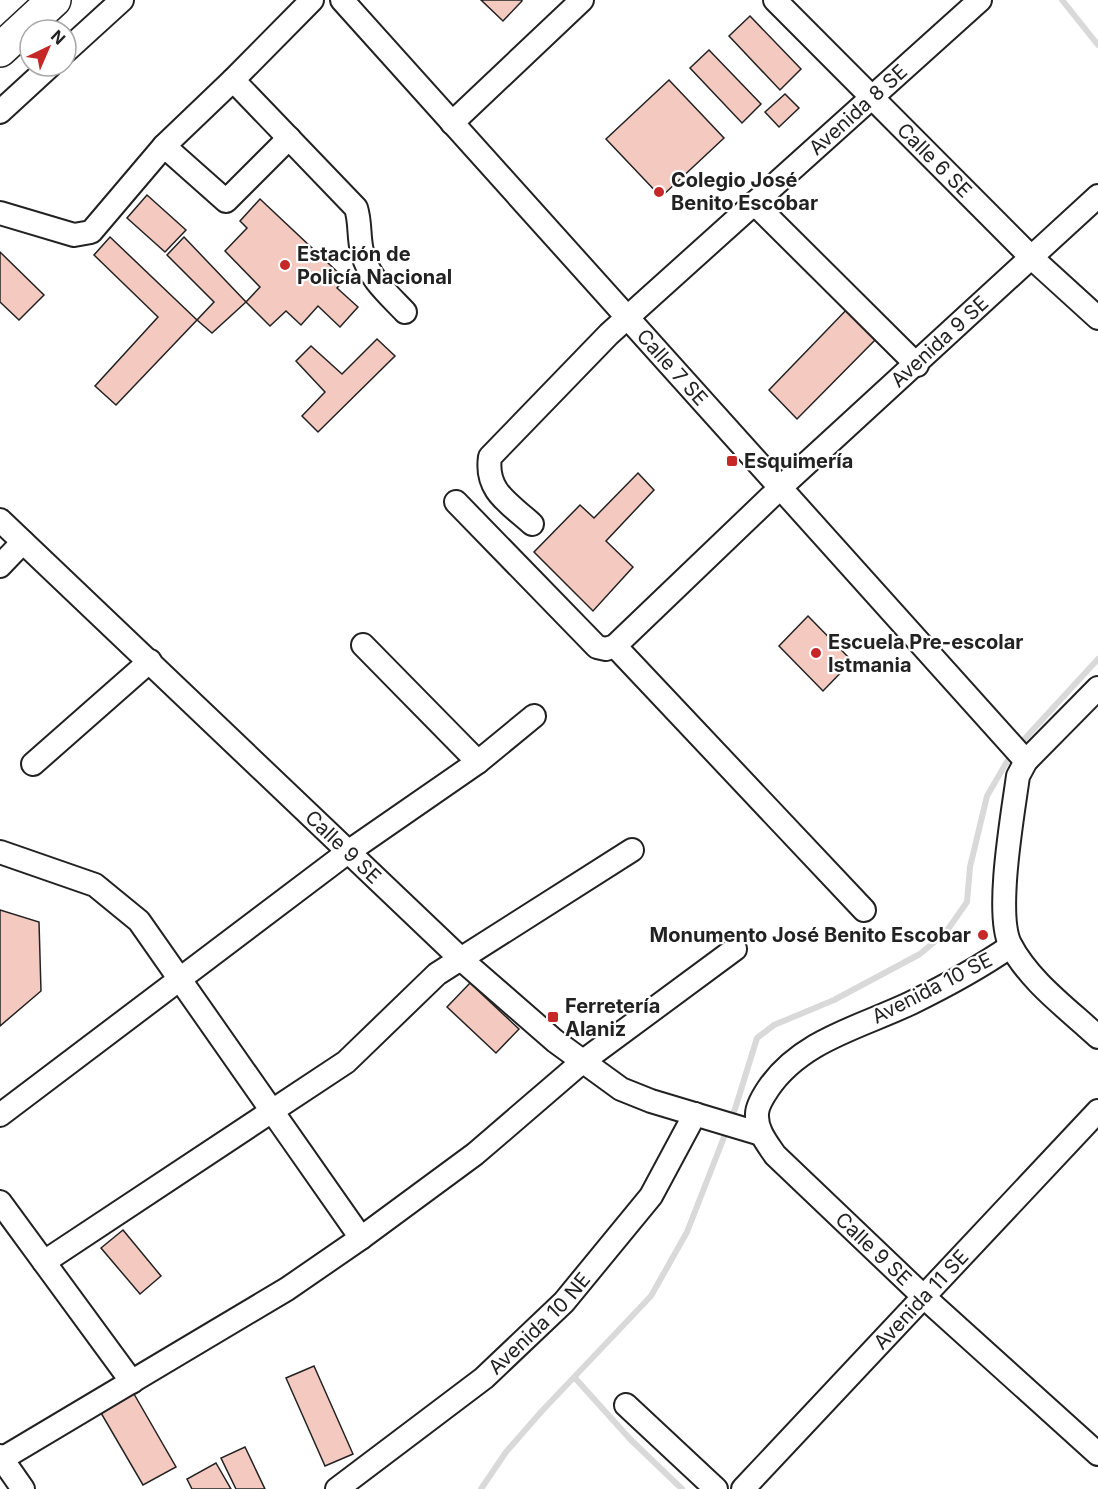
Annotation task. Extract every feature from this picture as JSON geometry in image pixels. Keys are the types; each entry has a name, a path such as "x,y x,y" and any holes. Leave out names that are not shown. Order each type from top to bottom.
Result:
{"highway":[{"path":"0,50 54,0"}],"street":[{"path":"78,40 122,0"},
{"path":"0,213 74,235 91,232 165,146 312,0"},
{"name":"Calle 7 SE","path":"342,0 1022,756"},
{"path":"452,123 582,0"},
{"name":"Calle 6 SE","path":"775,0 1032,258 1098,318"},
{"name":"Avenida 8 SE","path":"532,524 494,489 487,474 490,457 627,318 980,0"},
{"path":"0,112 37,78"},
{"path":"233,80 356,208 361,223 362,254 369,269 373,277 405,312"},
{"path":"165,146 226,201 290,138"},
{"name":"Avenida 9 SE","path":"615,646 781,487 1098,196"},
{"path":"754,203 917,364"},
{"path":"456,502 597,647 606,649 615,646 864,910"},
{"name":"Calle 9 SE","path":"0,520 462,960 582,1062 621,1089 753,1132 924,1297 1098,1454"},
{"path":"0,566 23,542"},
{"path":"363,645 478,762"},
{"path":"33,764 150,661"},
{"path":"1022,756 1096,694"},
{"path":"0,1115 348,852 478,762 534,716"},
{"name":"Avenida 10 SE","path":"753,1132 764,1095 777,1075 798,1056 850,1028 910,1004 972,972 1011,946 1007,936 1005,913 1009,848 1022,756"},
{"path":"44,1262 346,1062 438,974 632,849"},
{"path":"0,852 95,885 139,921 361,1238"},
{"path":"1011,946 1036,978 1098,1037"},
{"path":"22,1489 1,1459 287,1289 361,1238 475,1154 582,1062 735,949"},
{"name":"Avenida 11 SE","path":"743,1489 1098,1112"},
{"name":"Avenida 10 NE","path":"337,1489 484,1378 564,1302 651,1196 695,1114"},
{"path":"0,1202 132,1382"},
{"path":"626,1405 716,1489"}],"building":[{"path":"481,0 522,0 522,1 503,21"},
{"path":"750,16 801,69 780,90 729,36"},
{"path":"709,50 761,104 742,123 690,68"},
{"path":"669,80 724,138 661,197 606,139"},
{"path":"785,94 799,108 779,127 765,112"},
{"path":"147,195 186,230 165,252 127,218"},
{"name":"Estación de Policía Nacional","path":"260,199 345,279 337,288 358,307 340,327 318,306 301,325 286,311 270,326 246,302 260,287 225,251 247,228 240,221"},
{"path":"110,237 197,320 116,405 95,386 158,317 94,255"},
{"path":"184,237 246,302 212,333 197,320 214,302 167,255"},
{"path":"0,252 44,295 19,320 0,302"},
{"path":"851,305 880,335 797,419 769,390"},
{"path":"377,339 395,356 318,432 302,416 325,392 296,361 311,346 342,374"},
{"path":"638,473 654,490 606,541 633,567 593,611 534,552 580,505 594,518"},
{"name":"Escuela Pre-escolar Istmania","path":"808,616 852,661 823,691 779,646"},
{"path":"0,910 39,922 41,991 0,1026"},
{"path":"470,983 519,1029 496,1053 447,1007"},
{"path":"123,1230 161,1276 140,1294 101,1248"},
{"path":"314,1366 353,1454 325,1466 286,1378"},
{"path":"134,1394 176,1467 143,1485 101,1413"},
{"path":"245,1447 265,1489 236,1489 221,1458"},
{"path":"216,1463 231,1489 192,1489 187,1479"}],"waterway":[{"path":"1062,0 1098,45"},
{"path":"1018,746 1098,659"},
{"path":"481,1489 506,1452 541,1412 651,1296 687,1232 735,1109 757,1038 774,1025 834,1000 920,954 946,932 967,902 970,867 987,796 1012,753"},
{"path":"575,1378 630,1439 682,1489"}],"place":[{"name":"Colegio José Benito Escobar","path":"659,192"},
{"name":"Estación de Policía Nacional","path":"285,265"},
{"name":"Esquimería","path":"732,461"},
{"name":"Escuela Pre-escolar Istmania","path":"816,653"},
{"name":"Monumento José Benito Escobar","path":"983,935"},
{"name":"Ferretería Alaniz","path":"553,1017"}]}
